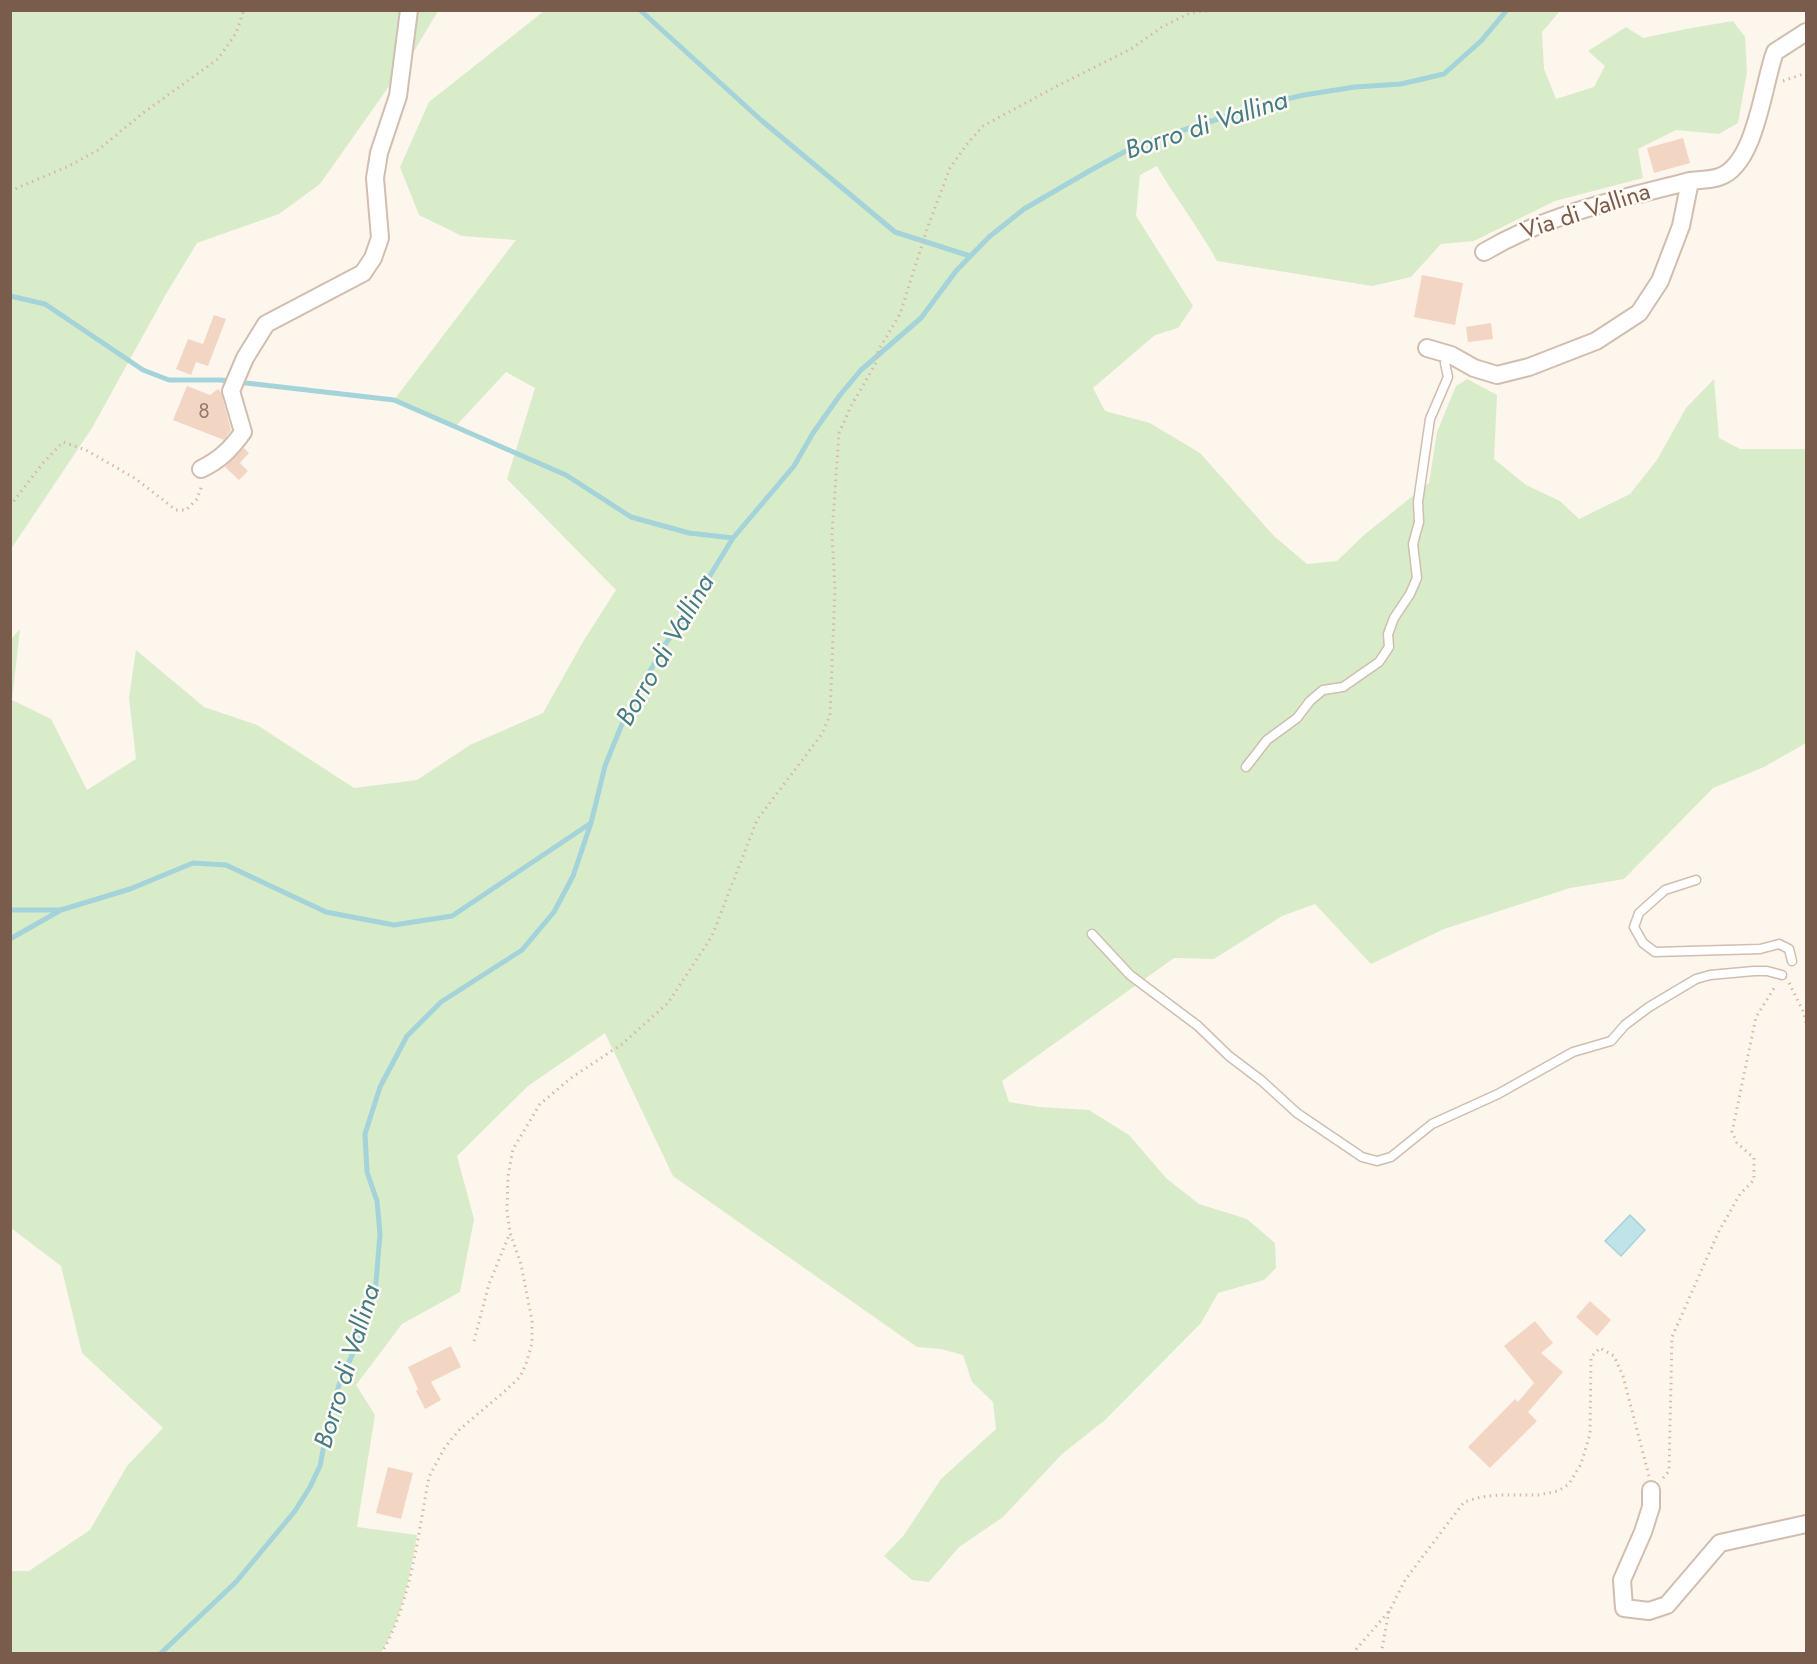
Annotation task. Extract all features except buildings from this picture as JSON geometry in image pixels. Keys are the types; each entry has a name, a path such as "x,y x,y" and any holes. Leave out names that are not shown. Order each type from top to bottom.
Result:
{"street":[{"path":"201,469 216,462 232,447 243,432 231,391 245,358 266,324 363,273 373,258 380,238 375,178 379,153 399,96 409,10"},
{"name":"Via di Vallina","path":"1484,252 1513,235 1573,211 1690,181 1719,177 1730,171 1751,141 1775,52 1806,32"},
{"name":"Via di Vallina","path":"1427,348 1451,355 1474,368 1497,375 1529,367 1596,341 1639,313 1660,281 1681,226 1690,181"},
{"path":"1651,1490 1651,1507 1622,1580 1624,1608 1649,1611 1667,1605 1720,1543 1806,1524"}],"lane":[{"path":"1246,767 1267,740 1297,718 1323,690 1343,687 1379,662 1389,647 1388,634 1394,618 1410,594 1417,578 1413,544 1419,522 1418,502 1430,419 1448,377 1445,363 1451,355"},
{"path":"1696,880 1665,890 1639,913 1634,927 1642,943 1655,952 1760,949 1779,944 1789,949 1792,961"},
{"path":"1092,934 1130,975 1198,1026 1229,1056 1262,1081 1297,1113 1362,1157 1377,1161 1391,1157 1432,1124 1498,1094 1573,1052 1611,1041 1625,1025 1649,1007 1696,980 1710,975 1767,970 1782,975"}],"path":[{"path":"10,191 69,166 98,150 143,113 218,59 236,33 244,10"},
{"path":"381,1653 401,1609 429,1477 435,1464 460,1429 520,1377 532,1343 532,1321 521,1264 510,1233 507,1210 508,1176 513,1149 540,1104 622,1044 668,1004 712,936 757,820 822,734 830,715 835,590 832,534 839,433 850,406 876,363 878,351 900,314 927,229 950,168 983,126 1131,49 1162,27 1190,13 1212,10"},
{"path":"1252,10 1310,10"},
{"path":"10,506 42,464 63,442 87,450 136,479 176,510 186,510 197,499 202,485 201,469"},
{"path":"1651,1490 1670,1471 1672,1337 1718,1233 1740,1194 1754,1180 1754,1158 1737,1143 1732,1132 1756,1017 1782,975 1791,986 1806,1023"},
{"path":"474,1341 489,1284 510,1233"},
{"path":"1381,1653 1390,1610 1405,1580 1464,1502 1499,1495 1538,1496 1558,1491 1569,1484 1581,1464 1590,1434 1591,1357 1600,1348 1614,1356 1623,1376 1651,1490"},
{"path":"1352,1653 1390,1610"}],"green space":[{"path":"11,11 438,11 416,48 320,184 279,214 197,243 92,428 11,549"},
{"path":"544,11 1560,11 1542,32 1544,69 1556,99 1594,87 1605,66 1588,51 1626,27 1643,38 1733,21 1745,37 1747,72 1738,123 1719,134 1676,130 1638,149 1643,178 1555,201 1474,241 1441,244 1411,277 1372,286 1217,261 1157,166 1140,175 1136,216 1193,306 1178,328 1155,335 1093,388 1105,411 1150,423 1200,453 1274,536 1307,564 1337,561 1364,535 1429,483 1437,432 1456,386 1467,379 1497,395 1494,459 1526,485 1560,501 1579,519 1630,494 1657,460 1686,408 1714,379 1719,438 1740,449 1806,449 1806,743 1764,767 1713,788 1624,879 1570,888 1444,929 1371,964 1315,904 1282,916 1214,959 1174,958 1002,1081 1009,1102 1039,1107 1089,1110 1129,1135 1167,1179 1199,1204 1247,1219 1275,1243 1276,1268 1264,1280 1218,1293 1201,1323 1105,1420 1062,1454 1003,1517 959,1547 929,1582 912,1580 884,1556 904,1535 941,1479 996,1429 993,1402 972,1382 963,1355 941,1349 917,1347 673,1176 605,1033 528,1086 457,1156 474,1219 460,1292 402,1324 356,1385 375,1415 357,1527 417,1535 400,1611 381,1653 11,1653 11,1571 29,1571 90,1530 127,1466 163,1428 82,1353 61,1266 11,1228 10,640 20,629 12,700 51,719 87,790 136,759 129,698 136,650 204,707 257,725 354,788 417,780 470,745 543,713 584,640 616,590 507,479 535,388 506,372 456,426 394,400 516,240 462,236 419,215 400,167 429,102"}],"water":[{"path":"1630,1215 1645,1230 1621,1256 1605,1241"}],"waterway":[{"path":"640,10 761,120 895,232 970,256"},
{"name":"Borro di Vallina","path":"160,1654 236,1582 295,1511 320,1466 330,1414 340,1382 366,1324 375,1294 380,1234 377,1201 367,1172 365,1134 380,1087 407,1036 441,1002 522,950 554,912 573,876 591,823 605,766 622,724 644,682 664,646 733,538 794,466 813,433 840,395 861,370 921,318 956,271 989,237 1024,209 1091,170 1137,145 1265,104 1355,87 1401,84 1444,74 1481,41 1507,10"},
{"path":"10,296 45,304 143,370 169,380 220,380 394,400 566,475 631,517 689,533 733,538"},
{"path":"10,939 61,910 130,889 193,863 226,865 326,912 394,925 452,916 591,823"},
{"path":"10,910 60,910"}]}
